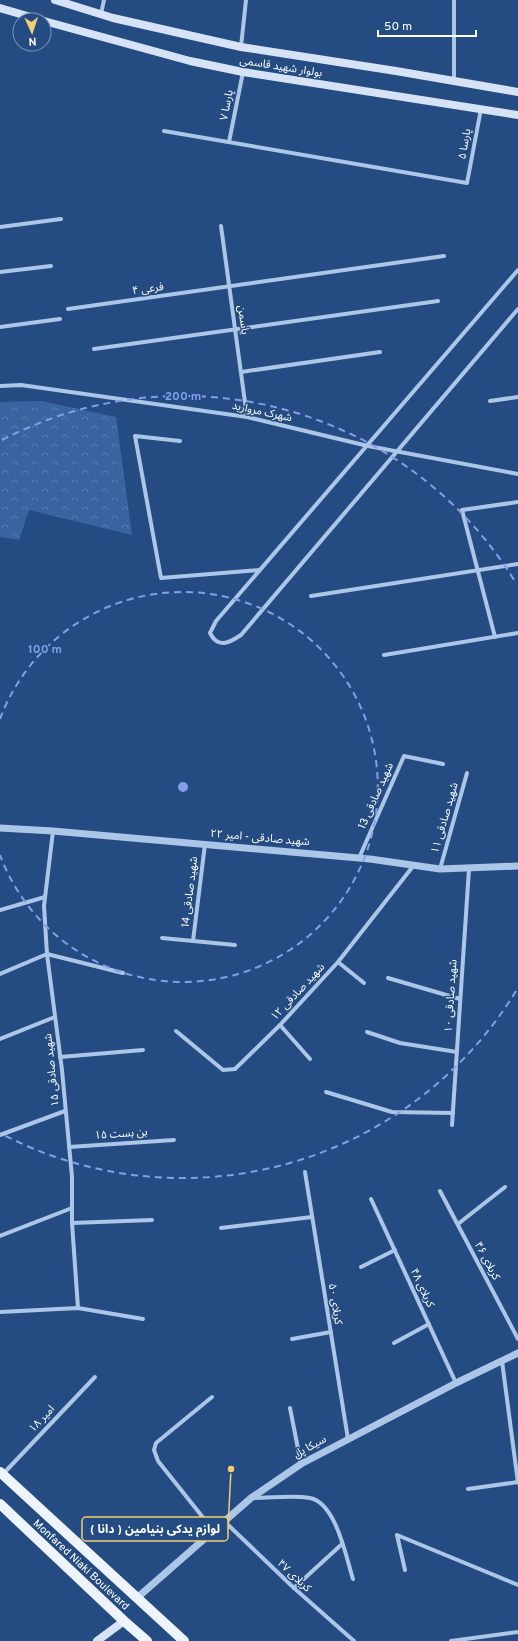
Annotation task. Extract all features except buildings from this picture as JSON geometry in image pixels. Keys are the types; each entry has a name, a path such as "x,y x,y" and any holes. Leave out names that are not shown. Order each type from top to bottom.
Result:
{"main road":[{"name":"بولوار شهید قاسمی","path":"55,0 101,15 241,47 518,92"},
{"name":"بولوار شهید قاسمی","path":"0,8 14,12"},
{"name":"بولوار شهید قاسمی","path":"52,23 190,61 243,72 518,115"},
{"name":"Monfared Niaki Boulevard","path":"1,1473 138,1597 184,1641"},
{"name":"Monfared Niaki Boulevard","path":"1,1506 147,1641"},
{"path":"97,1641 124,1621"}],"street":[{"path":"101,15 104,0"},
{"path":"241,47 246,0"},
{"path":"454,0 454,81"},
{"name":"پارسا ۷","path":"229,142 243,72"},
{"name":"پارسا ۵","path":"229,142 467,183 481,109"},
{"path":"164,131 229,142"},
{"path":"0,227 62,219"},
{"name":"یاسمن","path":"221,226 247,417"},
{"name":"فرعی ۴","path":"68,309 444,256"},
{"path":"0,272 51,266"},
{"path":"518,270 216,621 210,633 213,640 220,643 230,643 241,635 518,309"},
{"path":"94,350 438,301"},
{"path":"0,327 60,319"},
{"path":"241,372 380,352"},
{"name":"شهرک مروارید","path":"0,386 22,385 247,417 368,446 518,474"},
{"path":"490,401 518,397"},
{"path":"180,441 135,436 161,578 260,570"},
{"path":"495,637 462,510 518,502"},
{"path":"311,596 518,564"},
{"path":"384,655 518,634"},
{"name":"شهید صادقی 13","path":"359,858 404,756 443,764"},
{"name":"شهید صادقی ۱۱","path":"440,869 467,772"},
{"name":"شهید صادقی - امیر ۲۲","path":"0,828 53,831 359,858 440,869 518,866"},
{"name":"شهید صادقی ۱۵","path":"53,831 45,897 47,954 66,1111 78,1308"},
{"name":"شهید صادقی 14","path":"193,941 205,844"},
{"name":"شهید صادقی ۱۲","path":"176,1031 223,1070 235,1069 280,1025 338,962 414,865"},
{"name":"شهید صادقی ۱۰","path":"452,1125 469,869"},
{"path":"0,910 45,897"},
{"path":"162,938 235,945"},
{"path":"0,974 47,954 123,973"},
{"path":"338,962 364,983"},
{"path":"388,978 460,1000"},
{"path":"0,1039 55,1017"},
{"path":"280,1025 310,1059"},
{"path":"367,1032 400,1043 457,1052"},
{"path":"60,1057 144,1050"},
{"path":"326,1092 392,1112 453,1112"},
{"path":"0,1135 66,1111"},
{"name":"بن بست ۱۵","path":"69,1147 174,1140"},
{"name":"کربلای ۵۰","path":"305,1172 348,1439"},
{"path":"458,1224 505,1187"},
{"name":"کربلای ۴۶","path":"440,1191 518,1339"},
{"name":"کربلای ۴۸","path":"371,1200 456,1383"},
{"path":"0,1236 72,1208"},
{"path":"222,1228 312,1217"},
{"path":"72,1223 152,1220"},
{"path":"361,1267 395,1250"},
{"path":"0,1312 78,1308 143,1319"},
{"path":"394,1343 429,1324"},
{"path":"292,1339 331,1332"},
{"name":"سیکا پل","path":"138,1597 251,1498 301,1464 456,1383 518,1353"},
{"path":"468,1489 518,1482 502,1361"},
{"name":"امیر ۱۸","path":"1,1473 95,1376"},
{"path":"212,1397 156,1443 154,1450 158,1461 213,1530"},
{"path":"290,1408 301,1464"},
{"path":"251,1498 309,1498 319,1501 329,1511 342,1544 353,1579"},
{"name":"کربلای ۴۷","path":"224,1521 294,1588 354,1641"},
{"path":"405,1570 397,1535 518,1585"},
{"path":"294,1588 342,1544"},
{"path":"451,1641 518,1632"}],"green space":[{"path":"42,401 116,417 132,535 29,510 19,540 0,537 0,402"}],"place":[{"name":"لوازم یدکی بنیامین ( دانا )","path":"231,1469"}]}
